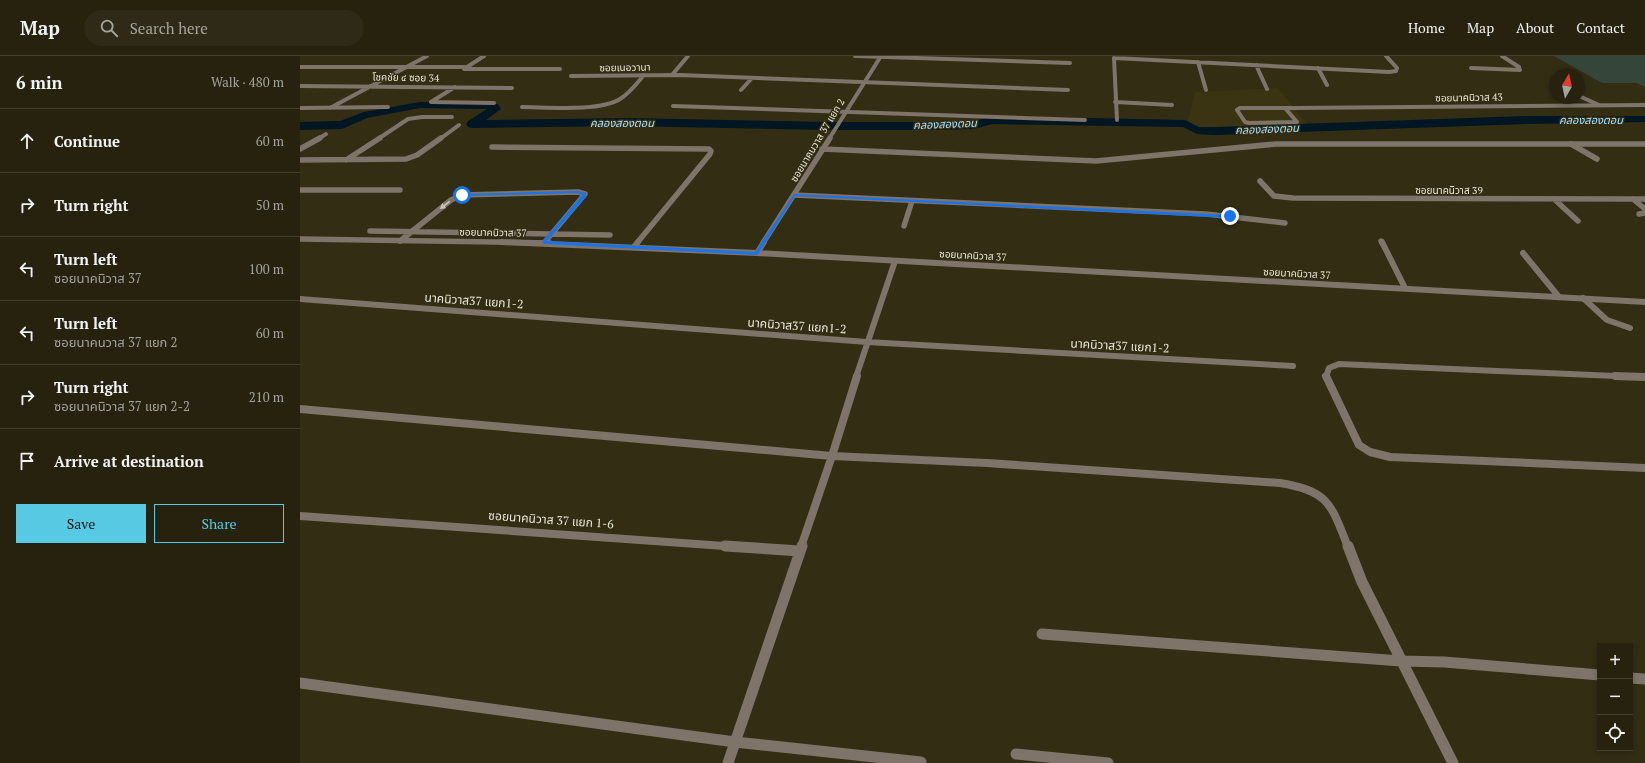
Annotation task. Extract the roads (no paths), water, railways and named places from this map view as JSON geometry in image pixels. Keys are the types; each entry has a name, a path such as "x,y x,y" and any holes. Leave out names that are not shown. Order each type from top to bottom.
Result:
{"street":[{"path":"330,108 427,56"},
{"path":"300,67 465,67 484,56"},
{"path":"672,75 688,56"},
{"path":"855,56 1070,63"},
{"name":"ซอยนาคนวาส 37 แยก 2","path":"757,253 881,56"},
{"path":"1117,120 1113,57 1389,72 1396,71 1397,68 1386,56"},
{"path":"1472,68 1520,70 1519,67 1502,56"},
{"path":"1198,62 1206,90"},
{"path":"1256,65 1267,89"},
{"path":"465,67 464,69 470,70 560,70"},
{"path":"1318,68 1327,85"},
{"path":"522,107 600,106 613,103 625,95 644,75"},
{"name":"ซอยเนอวานา","path":"571,76 680,75 1068,90"},
{"path":"741,90 752,78"},
{"name":"โชคชัย ๔ ซอย 34","path":"300,86 512,88"},
{"path":"456,87 432,100 431,102 494,103"},
{"path":"1585,99 1599,105"},
{"path":"1116,102 1172,105"},
{"name":"ซอยนาคนิวาส 43","path":"1285,108 1296,123 1248,123 1245,122 1237,110 1240,108 1645,105"},
{"path":"673,106 1085,120"},
{"path":"300,108 388,108"},
{"path":"346,160 408,119 422,117 452,117"},
{"path":"300,160 400,160 410,158 459,125"},
{"path":"300,149 326,134"},
{"path":"822,149 1096,161 1282,144 1645,144"},
{"path":"1571,144 1597,159"},
{"path":"492,147 709,149 711,151 710,154 634,247"},
{"name":"ซอยนาคนิวาส 39","path":"1260,181 1270,194 1286,198 1645,199"},
{"path":"300,190 400,190"},
{"path":"400,241 451,200 462,195 578,192 585,194 544,243"},
{"path":"794,195 1206,214 1285,223"},
{"path":"1554,199 1578,221"},
{"path":"1633,199 1645,210"},
{"path":"904,226 912,201"},
{"path":"370,231 610,235"},
{"name":"ซอยนาคนิวาส 37","path":"300,239 544,243 634,247 1645,302"},
{"path":"1381,240 1405,288"},
{"path":"1523,253 1559,297"},
{"path":"728,763 832,456 867,342 895,261"},
{"path":"1583,298 1607,320 1630,328"},
{"name":"นาคนิวาส37 แยก1-2","path":"300,299 867,342 1293,366"},
{"path":"1645,377 1338,364 1329,368 1326,376 1359,445 1370,452 1390,457 1645,468"},
{"path":"300,409 450,424 832,456 988,463 1280,483 1299,486 1323,498 1333,509 1362,582 1453,763"},
{"name":"ซอยนาคนิวาส 37 แยก 1-6","path":"300,516 800,551"},
{"path":"1042,634 1444,662 1597,675"},
{"path":"1633,678 1645,679"},
{"path":"300,683 735,742 921,762"},
{"path":"1016,754 1108,763"}],"waterway":[{"name":"คลองสองตอน","path":"300,126 342,125 364,115 420,105 494,106 495,109 472,124 628,122 826,126 935,126 974,125 992,120 1185,124 1197,130 1215,131 1525,120 1645,119"}]}
